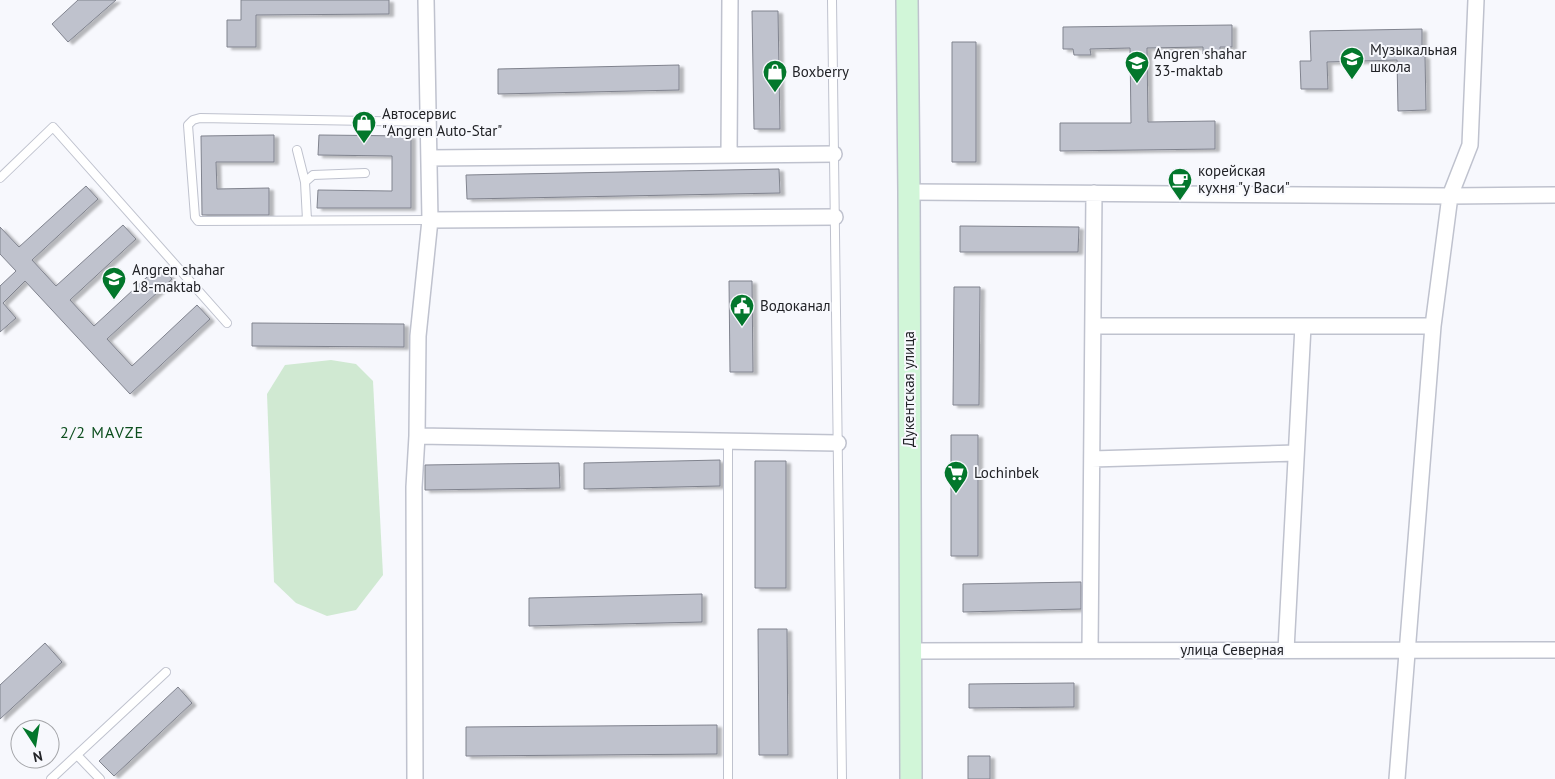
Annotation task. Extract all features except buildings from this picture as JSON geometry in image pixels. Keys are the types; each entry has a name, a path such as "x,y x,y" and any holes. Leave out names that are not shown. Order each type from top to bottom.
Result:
{"main road":[{"name":"Дукентская улица","path":"907,0 911,779"}],"street":[{"path":"415,779 414,487 417,436 418,336 430,220 426,0"},
{"path":"729,155 730,0"},
{"path":"1397,779 1432,326 1450,196 1470,145 1476,0"},
{"path":"429,158 834,154"},
{"path":"909,192 1555,195"},
{"path":"1090,650 1094,193"},
{"path":"430,220 835,217"},
{"path":"1093,326 1432,326"},
{"path":"1286,650 1303,326"},
{"path":"417,436 838,443"},
{"path":"1092,459 1296,453"},
{"name":"улица Северная","path":"910,651 1555,650"}],"lane":[{"path":"832,0 842,779"},
{"path":"428,122 200,118 193,120 188,125 195,217 198,221 430,220"},
{"path":"0,178 53,127 227,323"},
{"path":"297,150 304,182 307,220"},
{"path":"304,182 314,175 365,173"},
{"path":"728,441 728,779"},
{"path":"51,779 166,672"},
{"path":"77,755 100,779"}],"green space":[{"path":"331,360 356,364 373,381 383,575 356,610 327,616 296,603 274,582 267,394 285,365"}],"place":[{"name":"Музыкальная школа","path":"1352,80"},
{"name":"Angren shahar 33-maktab","path":"1137,84"},
{"name":"Boxberry","path":"775,93"},
{"name":"Автосервис \"Angren Auto-Star\"","path":"364,144"},
{"name":"корейская кухня \"у Васи\"","path":"1180,201"},
{"name":"Angren shahar 18-maktab","path":"114,300"},
{"name":"Водоканал","path":"742,327"},
{"name":"Lochinbek","path":"956,494"}],"district":[{"name":"2/2 MAVZE","path":"102,432"}]}
